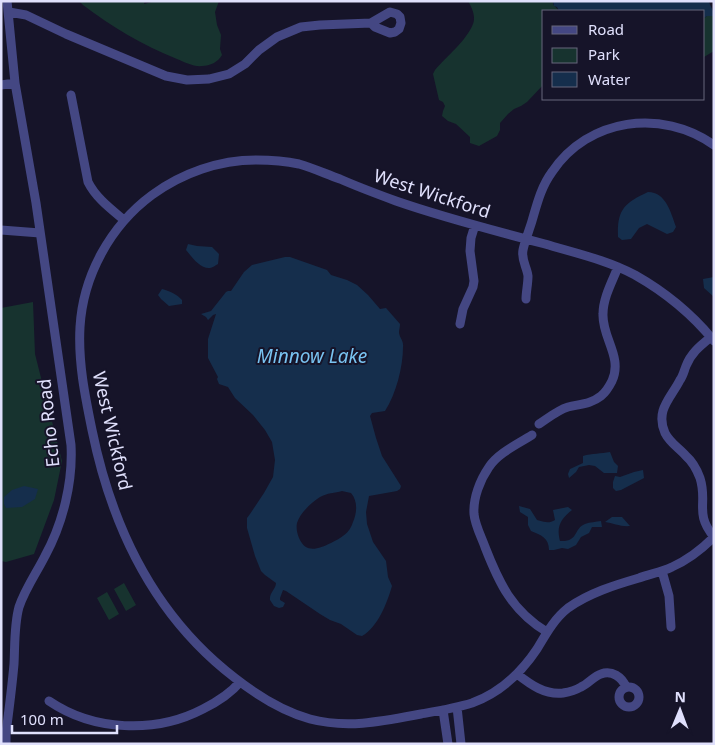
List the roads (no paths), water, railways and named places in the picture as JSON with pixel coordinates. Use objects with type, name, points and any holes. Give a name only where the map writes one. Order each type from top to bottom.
[{"type":"street","name":"Echo Road","points":[[7,1],[15,84],[36,203],[71,445],[72,465],[68,491],[55,534],[18,612],[7,744]]},
{"type":"street","points":[[9,12],[26,15],[166,76],[187,80],[209,79],[229,74],[245,64],[276,37],[294,30],[307,26],[371,23]]},
{"type":"street","points":[[1,85],[15,84]]},
{"type":"street","points":[[71,95],[88,182],[94,193],[124,220]]},
{"type":"street","points":[[526,299],[528,275],[522,256],[526,239],[540,195],[550,173],[573,148],[609,128],[638,122],[662,123],[680,128],[714,145]]},
{"type":"street","name":"West Wickford","points":[[712,339],[694,318],[671,299],[648,283],[618,267],[580,254],[406,204],[307,166],[288,162],[256,160],[222,164],[202,169],[181,178],[146,200],[124,220],[96,263],[88,286],[81,318],[80,336],[81,367],[86,403],[96,449],[110,498],[134,557],[154,591],[188,635],[240,682],[280,708],[310,719],[336,724],[374,723],[456,707],[489,695],[517,674],[562,614],[580,600],[604,589],[675,566],[694,554],[714,537]]},
{"type":"street","points":[[460,324],[463,309],[474,281],[470,251],[475,225]]},
{"type":"street","points":[[1,230],[40,233]]},
{"type":"street","points":[[539,424],[564,409],[596,399],[602,395],[610,384],[615,372],[614,358],[604,330],[602,315],[605,299],[618,267]]},
{"type":"street","points":[[712,339],[699,347],[689,359],[680,382],[666,402],[662,417],[668,438],[691,461],[699,475],[702,490],[702,516],[714,537]]},
{"type":"street","points":[[532,435],[497,457],[490,466],[480,483],[474,514],[503,588],[521,612],[536,626],[547,632]]},
{"type":"street","points":[[662,571],[669,596],[671,627]]},
{"type":"street","points":[[517,674],[536,687],[558,693],[572,691],[597,676],[607,673],[618,676],[626,687]]},
{"type":"street","points":[[49,701],[58,707],[94,721],[121,726],[144,726],[170,722],[198,712],[222,698],[240,682]]},
{"type":"street","points":[[456,707],[462,744]]},
{"type":"street","points":[[443,710],[448,744]]},
{"type":"street","points":[[445,723],[459,721]]},
{"type":"street","points":[[1,743],[7,744]]},
{"type":"water","points":[[553,1],[709,1],[714,16],[705,17],[705,10],[558,10],[554,6]]},
{"type":"water","points":[[648,192],[659,196],[667,204],[676,227],[673,232],[667,234],[647,224],[639,228],[631,239],[622,240],[618,237],[618,228],[624,208],[633,200]]},
{"type":"water","points":[[188,244],[212,247],[219,254],[218,264],[206,268],[199,264],[186,250]]},
{"type":"water","name":"Minnow Lake","points":[[290,257],[327,270],[331,275],[357,285],[380,309],[386,308],[400,324],[399,332],[403,343],[403,355],[396,389],[385,411],[372,413],[370,416],[382,456],[401,486],[397,491],[369,496],[366,512],[367,524],[373,542],[386,561],[388,577],[392,586],[385,607],[377,621],[362,636],[330,620],[286,591],[283,590],[280,598],[285,603],[283,607],[274,606],[270,598],[276,583],[261,571],[255,556],[247,528],[247,518],[273,477],[275,460],[272,442],[253,415],[235,398],[228,387],[219,384],[218,377],[208,358],[208,339],[216,314],[208,320],[201,314],[211,311],[226,292],[231,291],[244,272],[252,265]],"holes":[[[342,491],[351,493],[356,503],[356,511],[352,526],[345,535],[322,547],[313,549],[305,546],[299,538],[297,529],[297,523],[303,512],[313,502],[328,494]]]},
{"type":"water","points":[[714,277],[714,297],[704,288],[703,279]]},
{"type":"water","points":[[162,289],[178,296],[182,300],[182,304],[169,306],[158,295]]},
{"type":"water","points":[[610,452],[618,466],[617,473],[604,473],[595,466],[589,465],[579,467],[569,478],[570,469],[583,463],[583,456]]},
{"type":"water","points":[[643,470],[644,478],[621,490],[616,491],[613,488],[615,476],[620,477]]},
{"type":"water","points":[[24,486],[38,489],[35,499],[22,507],[6,508],[4,497],[12,490]]},
{"type":"water","points":[[519,506],[530,509],[537,520],[546,522],[555,520],[553,510],[568,507],[572,510],[560,523],[560,541],[566,541],[573,537],[581,526],[587,523],[601,521],[602,527],[592,527],[589,533],[581,537],[576,545],[568,549],[549,550],[546,540],[531,531],[528,525],[528,517],[520,512]]},
{"type":"water","points":[[612,517],[622,517],[630,526],[605,522]]}]
